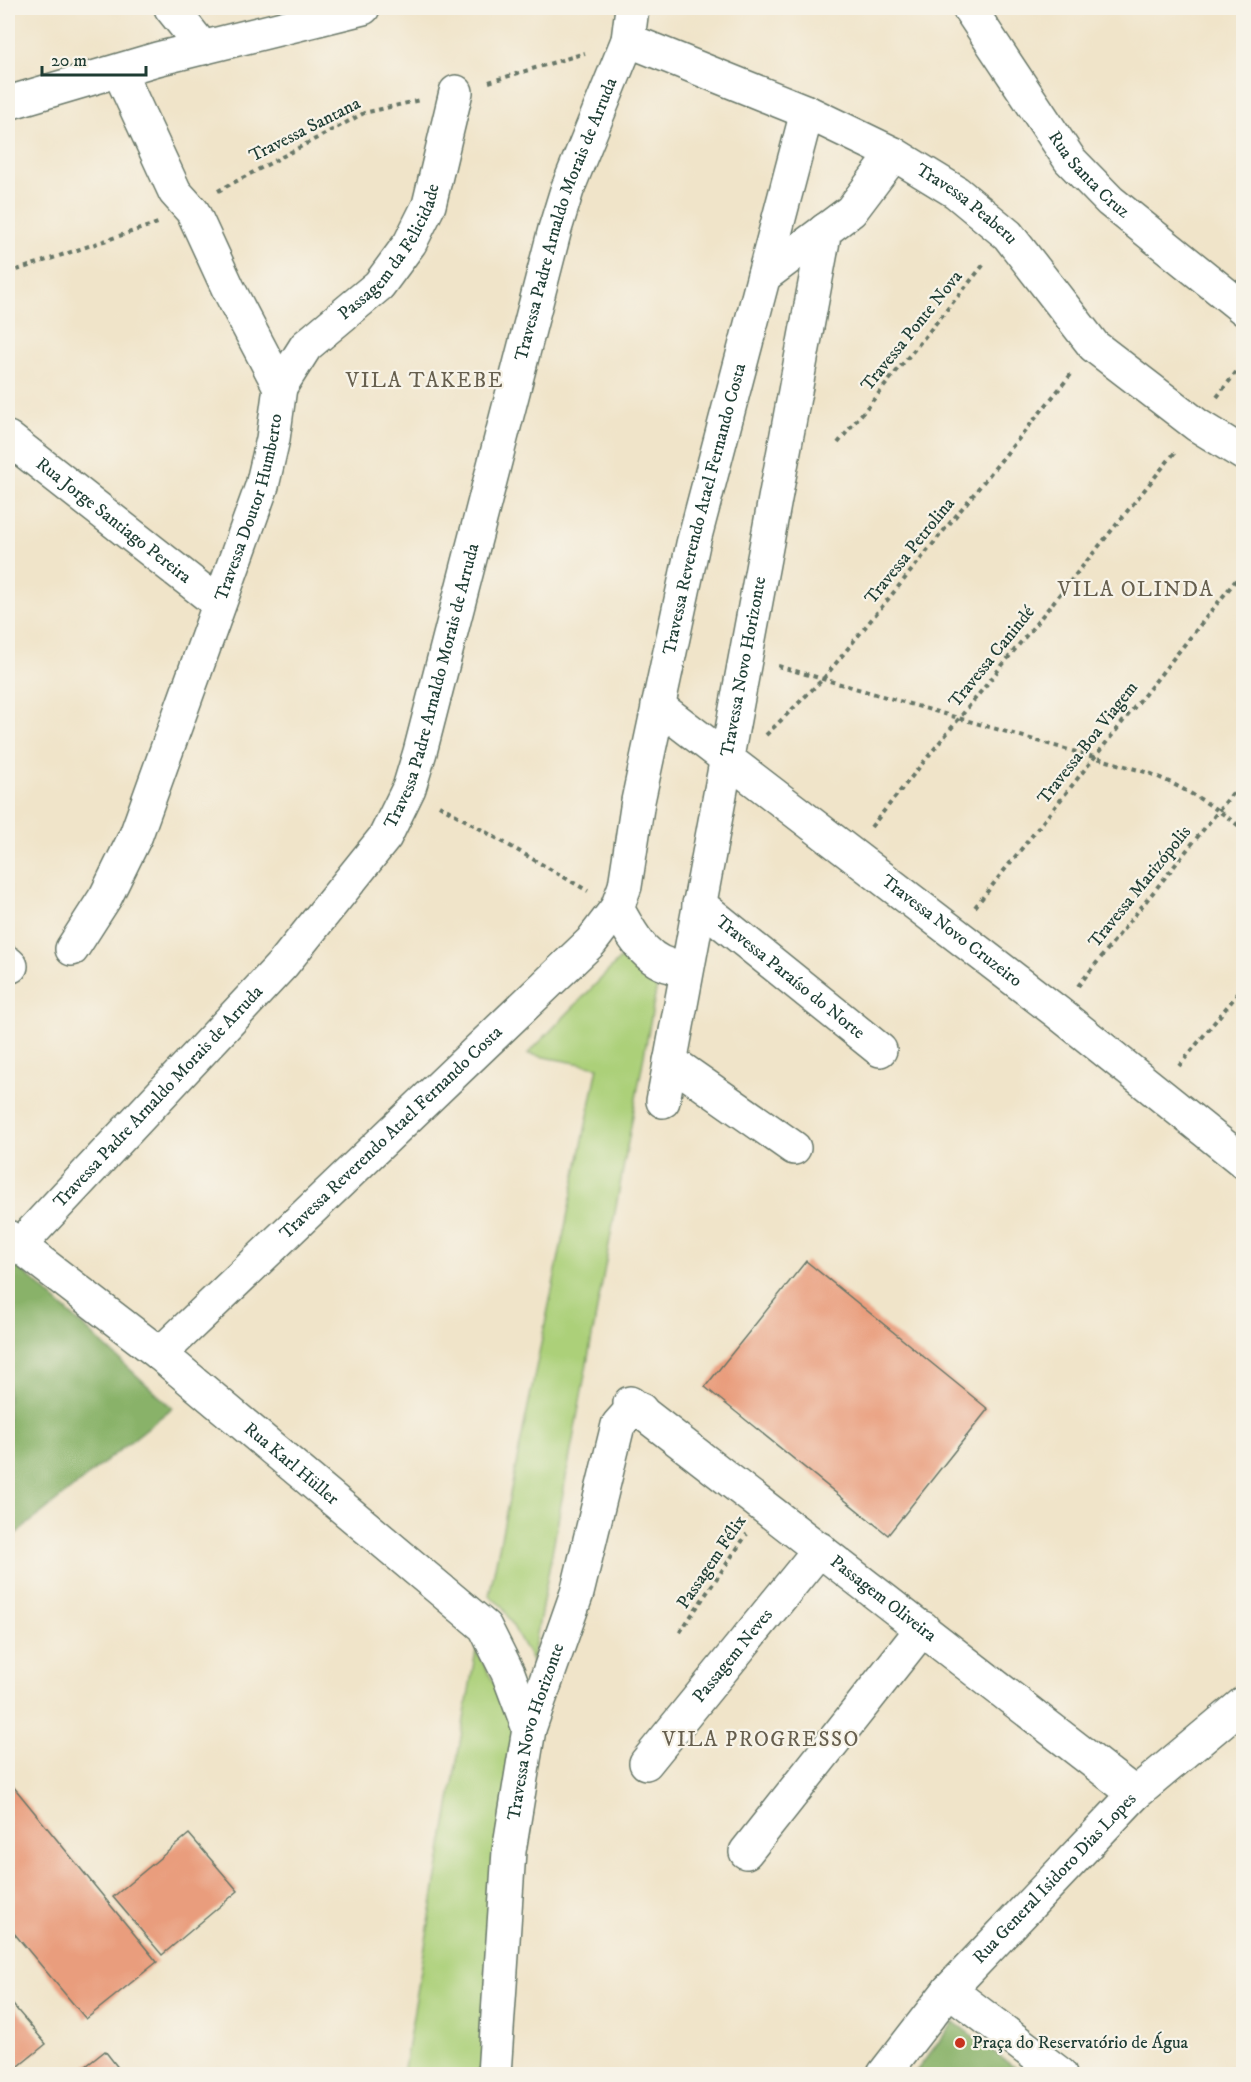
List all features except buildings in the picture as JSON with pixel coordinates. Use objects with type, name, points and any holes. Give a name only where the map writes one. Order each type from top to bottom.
[{"type":"street","points":[[171,8],[203,48]]},
{"type":"street","points":[[8,103],[203,48],[363,8]]},
{"type":"street","name":"Travessa Padre Arnaldo Morais de Arruda","points":[[13,1242],[284,964],[385,837],[410,788],[555,229],[567,190],[628,40],[632,8]]},
{"type":"street","name":"Rua Santa Cruz","points":[[969,8],[1070,160],[1110,201],[1244,309]]},
{"type":"street","name":"Travessa Peaberu","points":[[628,40],[807,112],[894,154],[956,192],[1008,236],[1094,346],[1197,425],[1244,454]]},
{"type":"street","name":"Travessa Doutor Humberto","points":[[72,949],[106,896],[136,835],[262,486],[273,439],[280,387],[228,288],[193,212],[175,192],[119,71]]},
{"type":"street","name":"Passagem da Felicidade","points":[[280,387],[306,346],[379,285],[410,243],[429,205],[456,92]]},
{"type":"street","name":"Travessa Reverendo Atael Fernando Costa","points":[[160,1354],[591,942],[617,908],[625,886],[638,801],[693,544],[807,112]]},
{"type":"street","points":[[764,276],[851,211],[894,154]]},
{"type":"street","name":"Travessa Novo Horizonte","points":[[663,1101],[686,967],[731,761],[745,657],[825,230]]},
{"type":"street","name":"Rua Jorge Santiago Pereira","points":[[8,438],[218,603]]},
{"type":"street","name":"Travessa Novo Cruzeiro","points":[[658,706],[849,855],[1057,1012],[1244,1162]]},
{"type":"street","name":"Travessa Paraíso do Norte","points":[[699,904],[880,1050]]},
{"type":"street","points":[[617,908],[637,941],[652,958],[675,968],[686,967]]},
{"type":"street","points":[[670,1061],[794,1148]]},
{"type":"street","name":"Rua Karl Hüller","points":[[13,1242],[160,1354],[485,1627],[508,1673],[529,1729]]},
{"type":"street","name":"Travessa Novo Horizonte","points":[[494,2074],[509,1851],[529,1729],[577,1593],[618,1425],[636,1406]]},
{"type":"street","name":"Passagem Oliveira","points":[[636,1406],[1135,1794]]},
{"type":"street","name":"Passagem Neves","points":[[646,1763],[820,1549]]},
{"type":"street","points":[[746,1852],[923,1628]]},
{"type":"street","name":"Rua General Isidoro Dias Lopes","points":[[884,2074],[949,1990],[1135,1794],[1244,1703]]},
{"type":"street","points":[[949,1990],[1060,2074]]},
{"type":"path","name":"Travessa Santana","points":[[8,273],[193,212],[201,200],[364,113],[456,92],[628,40]]},
{"type":"path","name":"Travessa Ponte Nova","points":[[838,443],[1008,236]]},
{"type":"path","name":"Travessa Petrolina","points":[[731,761],[823,679],[1094,346]]},
{"type":"path","name":"Travessa Canindé","points":[[849,855],[1197,425],[1244,362]]},
{"type":"path","name":"Travessa Boa Viagem","points":[[954,934],[1244,570]]},
{"type":"path","points":[[745,657],[1149,773],[1181,786],[1244,830]]},
{"type":"path","name":"Travessa Marizópolis","points":[[1057,1012],[1244,779]]},
{"type":"path","points":[[410,788],[617,908]]},
{"type":"path","points":[[1158,1092],[1244,986]]},
{"type":"path","name":"Passagem Félix","points":[[681,1632],[766,1506]]},
{"type":"green space","points":[[620,959],[660,969],[532,1661],[502,1606],[489,1596],[598,1067],[528,1054]]},
{"type":"green space","points":[[8,1257],[172,1408],[8,1540]]},
{"type":"green space","points":[[476,1650],[519,1729],[484,2074],[403,2074]]},
{"type":"green space","name":"Praça do Reservatório de Água","points":[[954,2022],[1023,2074],[914,2074]]},
{"type":"place","name":"Praça do Reservatório de Água","points":[[960,2043]]},
{"type":"district","name":"VILA TAKEBE","points":[[425,381]]},
{"type":"district","name":"VILA OLINDA","points":[[1136,590]]},
{"type":"district","name":"VILA PROGRESSO","points":[[761,1740]]}]
